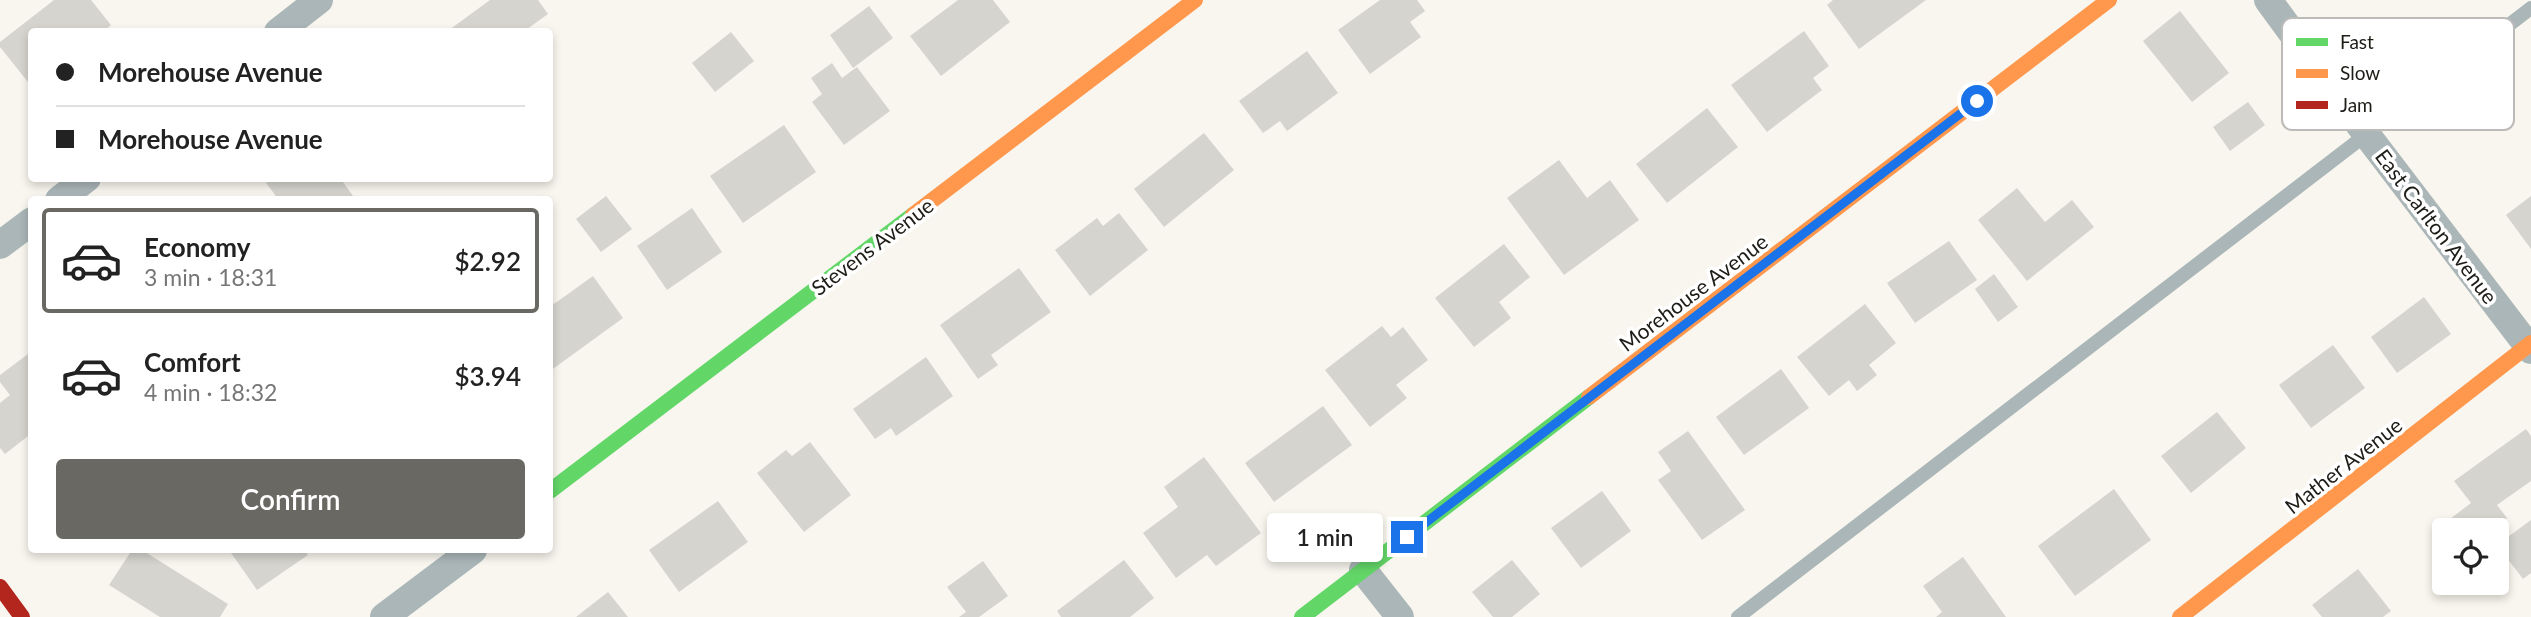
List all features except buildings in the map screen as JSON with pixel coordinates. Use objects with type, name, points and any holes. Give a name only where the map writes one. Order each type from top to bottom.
[{"type":"street","points":[[283,28],[319,0]]},
{"type":"street","name":"Stevens Avenue","points":[[553,489],[1195,0]]},
{"type":"street","name":"Morehouse Avenue","points":[[1302,617],[2109,0]]},
{"type":"street","name":"East Carlton Avenue","points":[[2268,0],[2282,19]]},
{"type":"street","name":"East Carlton Avenue","points":[[2363,130],[2530,347]]},
{"type":"street","points":[[64,196],[82,182]]},
{"type":"street","points":[[0,245],[28,224]]},
{"type":"street","name":"Mather Avenue","points":[[2180,617],[2530,347]]},
{"type":"street","points":[[384,617],[469,553]]},
{"type":"street","points":[[1363,570],[1400,617]]},
{"type":"street","points":[[0,587],[22,617]]},
{"type":"lane","points":[[2514,22],[2531,9]]},
{"type":"lane","points":[[1738,617],[2374,130]]},
{"type":"traffic: fast","points":[[553,489],[913,215]]},
{"type":"traffic: fast","points":[[1302,617],[1589,397]]},
{"type":"traffic: slow","points":[[913,215],[1195,0]]},
{"type":"traffic: slow","points":[[1589,397],[2109,0]]},
{"type":"traffic: slow","points":[[2180,617],[2531,343]]},
{"type":"traffic: jam","points":[[0,587],[22,617]]},
{"type":"route","points":[[1407,537],[1977,101]]}]
